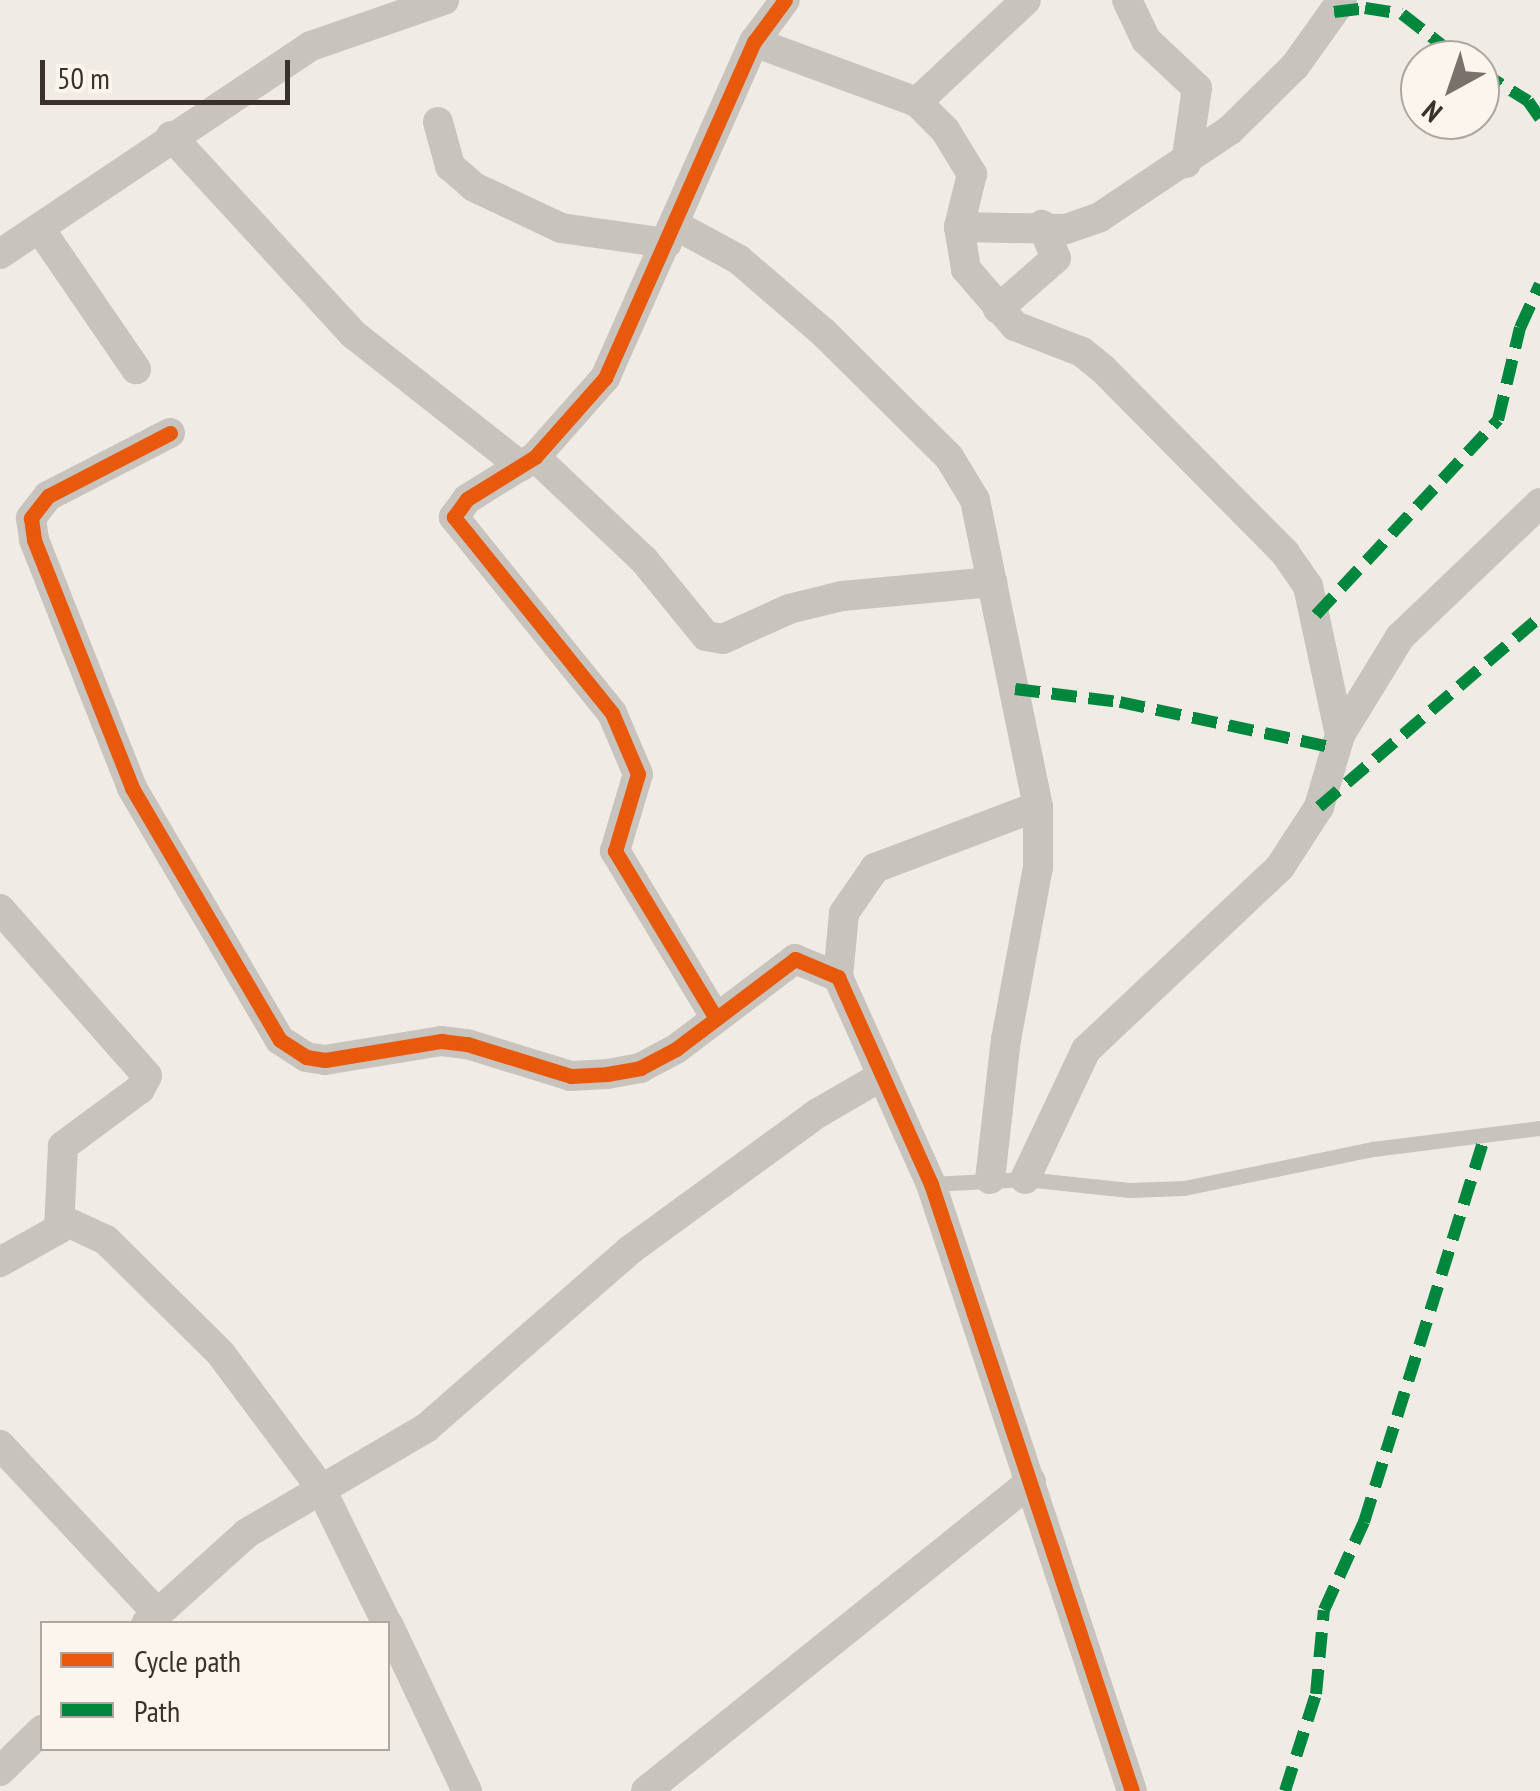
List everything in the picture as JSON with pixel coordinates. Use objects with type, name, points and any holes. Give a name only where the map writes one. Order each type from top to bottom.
[{"type":"street","points":[[2,245],[40,228],[171,136],[311,46],[444,0]]},
{"type":"street","points":[[714,1015],[614,851],[638,774],[612,713],[456,528],[458,506],[528,461],[605,378],[754,42],[785,0]]},
{"type":"street","points":[[917,102],[1026,0]]},
{"type":"street","points":[[1127,0],[1146,40],[1197,88],[1186,162]]},
{"type":"street","points":[[959,227],[1084,224],[1186,162],[1262,100],[1342,0]]},
{"type":"street","points":[[754,42],[917,102],[964,152],[972,174],[959,227],[966,270],[998,308],[1032,338],[1082,352],[1104,369],[1285,553],[1308,586],[1340,735]]},
{"type":"street","points":[[438,122],[450,166],[474,187],[561,228],[671,234],[738,259],[774,288],[949,457],[975,500],[1038,806],[1038,867],[1006,1039],[990,1179]]},
{"type":"street","points":[[171,136],[340,322],[595,509],[715,639],[789,608],[842,596],[992,582]]},
{"type":"street","points":[[998,308],[1056,258],[1042,226]]},
{"type":"street","points":[[40,228],[136,369]]},
{"type":"street","points":[[170,433],[48,496],[31,518],[34,540],[132,788],[280,1040],[306,1058],[325,1060],[441,1041],[468,1044],[571,1076],[640,1068],[795,960],[838,977]]},
{"type":"street","points":[[1025,1179],[1086,1050],[1280,867],[1318,807],[1340,735],[1422,610],[1540,503]]},
{"type":"street","points":[[1038,806],[875,868],[844,914],[838,977],[930,1184],[1132,1791]]},
{"type":"street","points":[[0,909],[145,1067],[140,1089],[64,1146],[63,1220],[52,1237],[0,1262]]},
{"type":"street","points":[[0,1445],[152,1618],[248,1533],[320,1487],[426,1428],[630,1250],[818,1113],[880,1077]]},
{"type":"street","points":[[63,1220],[106,1240],[184,1314],[320,1487],[387,1621]]},
{"type":"street","points":[[646,1791],[1031,1480]]},
{"type":"street","points":[[390,1628],[467,1791]]},
{"type":"street","points":[[0,1771],[40,1732]]},
{"type":"lane","points":[[930,1184],[1025,1179],[1129,1190],[1184,1188],[1373,1149],[1540,1128]]},
{"type":"marked path","points":[[1334,12],[1365,8],[1402,14],[1435,40]]},
{"type":"marked path","points":[[1500,84],[1528,101],[1540,118]]},
{"type":"marked path","points":[[1316,615],[1498,420],[1520,328],[1540,284]]},
{"type":"marked path","points":[[1319,807],[1540,617]]},
{"type":"marked path","points":[[1015,689],[1120,702],[1335,748]]},
{"type":"marked path","points":[[1285,1791],[1316,1694],[1324,1610],[1364,1522],[1484,1138]]},
{"type":"cycle path","points":[[714,1015],[615,851],[638,774],[612,713],[454,517],[467,499],[535,457],[605,378],[754,42],[785,0]]},
{"type":"cycle path","points":[[170,433],[48,496],[31,518],[34,540],[132,788],[280,1040],[306,1057],[325,1060],[441,1041],[467,1044],[571,1076],[607,1074],[640,1068],[676,1049],[795,959],[838,977],[931,1184],[1132,1791]]}]
